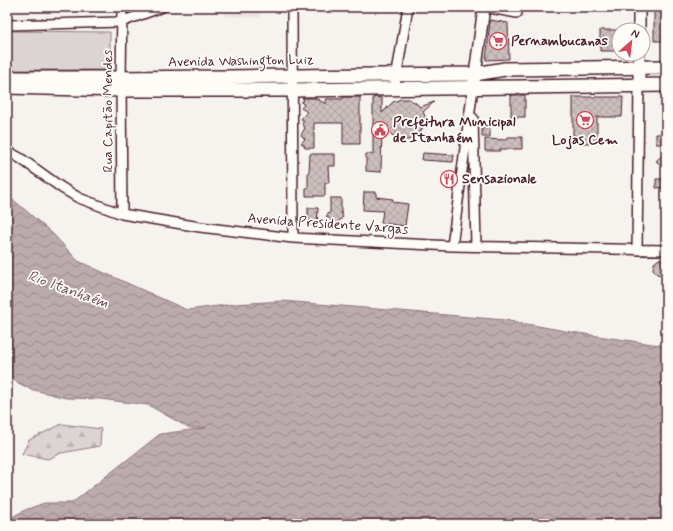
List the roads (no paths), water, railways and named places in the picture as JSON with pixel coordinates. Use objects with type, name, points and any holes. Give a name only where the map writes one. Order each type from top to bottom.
[{"type":"main road","name":"Avenida Washington Luiz","points":[[7,87],[121,84],[293,75],[475,74],[505,69],[666,67]]},
{"type":"main road","name":"Avenida Washington Luiz","points":[[7,78],[121,84],[293,90],[394,90],[666,85]]},
{"type":"street","name":"Rua Capitão Mendes","points":[[122,7],[122,214]]},
{"type":"street","points":[[7,25],[121,22],[162,7]]},
{"type":"street","points":[[292,7],[293,238]]},
{"type":"street","points":[[394,90],[408,7]]},
{"type":"street","points":[[452,246],[484,7],[517,13]]},
{"type":"street","points":[[639,7],[639,22]]},
{"type":"street","points":[[637,250],[640,62]]},
{"type":"street","points":[[473,88],[476,246]]},
{"type":"street","name":"Avenida Presidente Vargas","points":[[7,151],[20,158],[62,188],[79,198],[122,214],[200,226],[293,238],[452,246],[666,250]]},
{"type":"water","name":"Rio Itanhaém","points":[[7,196],[53,234],[78,261],[187,310],[234,304],[283,301],[505,320],[571,332],[666,346],[666,524],[7,524],[7,520],[25,510],[44,503],[72,503],[160,434],[206,428],[189,428],[148,405],[100,399],[66,398],[30,389],[7,377]]},
{"type":"place","name":"Pernambucanas","points":[[498,41]]},
{"type":"place","name":"Lojas Cem","points":[[585,120]]},
{"type":"place","name":"Prefeitura Municipal de Itanhaém","points":[[380,130]]},
{"type":"place","name":"Sensazionale","points":[[449,179]]}]
